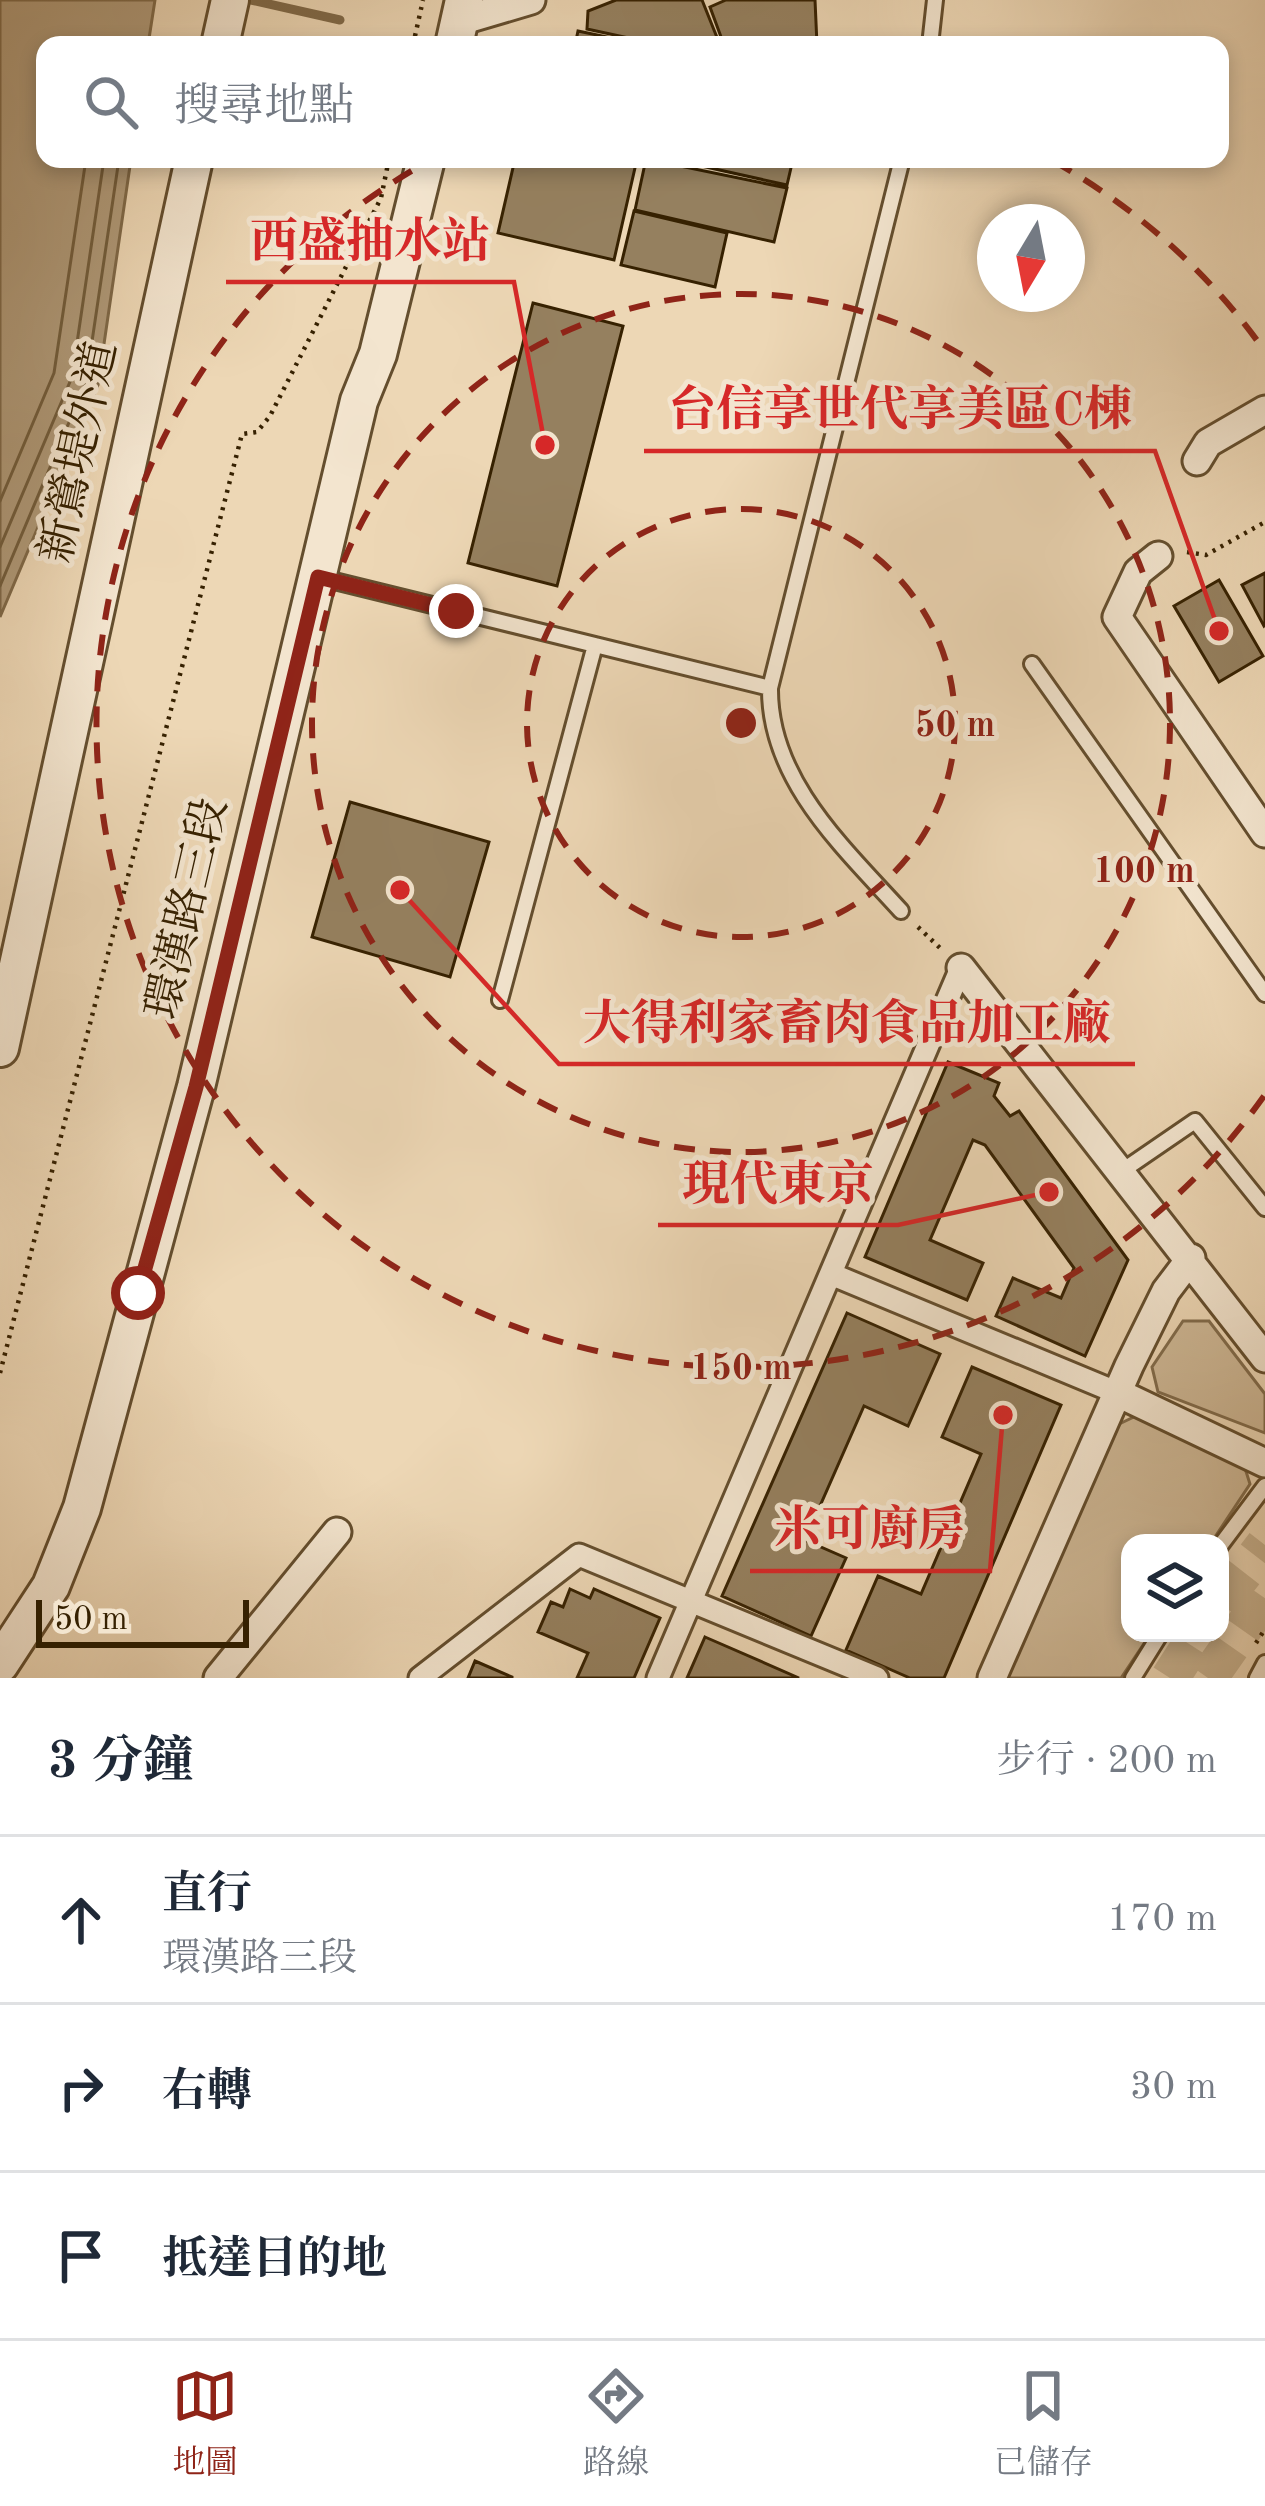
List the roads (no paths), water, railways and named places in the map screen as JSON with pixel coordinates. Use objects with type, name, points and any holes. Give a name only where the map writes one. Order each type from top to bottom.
[{"type":"street","points":[[222,36],[230,0]]},
{"type":"street","points":[[459,22],[531,0]]},
{"type":"street","name":"新鶯堤外道","points":[[0,1048],[192,168]]},
{"type":"street","name":"環漢路三段","points":[[0,1664],[51,1586],[82,1508],[196,1087],[318,577],[424,168]]},
{"type":"street","points":[[1197,461],[1208,443],[1265,410]]},
{"type":"street","points":[[1157,556],[1138,572],[1117,617],[1265,833]]},
{"type":"street","points":[[658,1678],[961,968],[1265,1358]]},
{"type":"street","points":[[992,1678],[1166,1291],[1191,1258]]},
{"type":"street","points":[[831,1274],[1118,1393],[1265,1463]]},
{"type":"street","points":[[218,1678],[338,1532]]},
{"type":"street","points":[[420,1678],[579,1555],[877,1678]]},
{"type":"lane","points":[[931,36],[935,0]]},
{"type":"lane","points":[[900,168],[770,688],[770,715],[782,757],[819,820],[901,911]]},
{"type":"lane","points":[[318,577],[770,688]]},
{"type":"lane","points":[[500,1000],[595,645]]},
{"type":"lane","points":[[1032,664],[1265,994]]},
{"type":"lane","points":[[1122,1171],[1195,1121],[1265,1208]]},
{"type":"lane","points":[[1229,1534],[1265,1486]]},
{"type":"lane","points":[[1132,1678],[1155,1642]]},
{"type":"lane","points":[[1257,1678],[1265,1663]]},
{"type":"water","points":[[0,0],[155,0],[149,36],[36,36],[36,168],[130,168],[98,385],[0,617]]},
{"type":"waterway","points":[[251,0],[340,20]]},
{"type":"tunnel","points":[[1229,1591],[1265,1545]]},
{"type":"tunnel","points":[[1208,1678],[1265,1597]]},
{"type":"tunnel","points":[[1170,1678],[1193,1642]]},
{"type":"place","name":"西盛抽水站","points":[[545,445]]},
{"type":"place","name":"台信享世代享美區C棟","points":[[1219,631]]},
{"type":"place","name":"大得利家畜肉食品加工廠","points":[[400,890]]},
{"type":"place","name":"現代東京","points":[[1049,1192]]},
{"type":"place","name":"米可廚房","points":[[1003,1415]]}]
